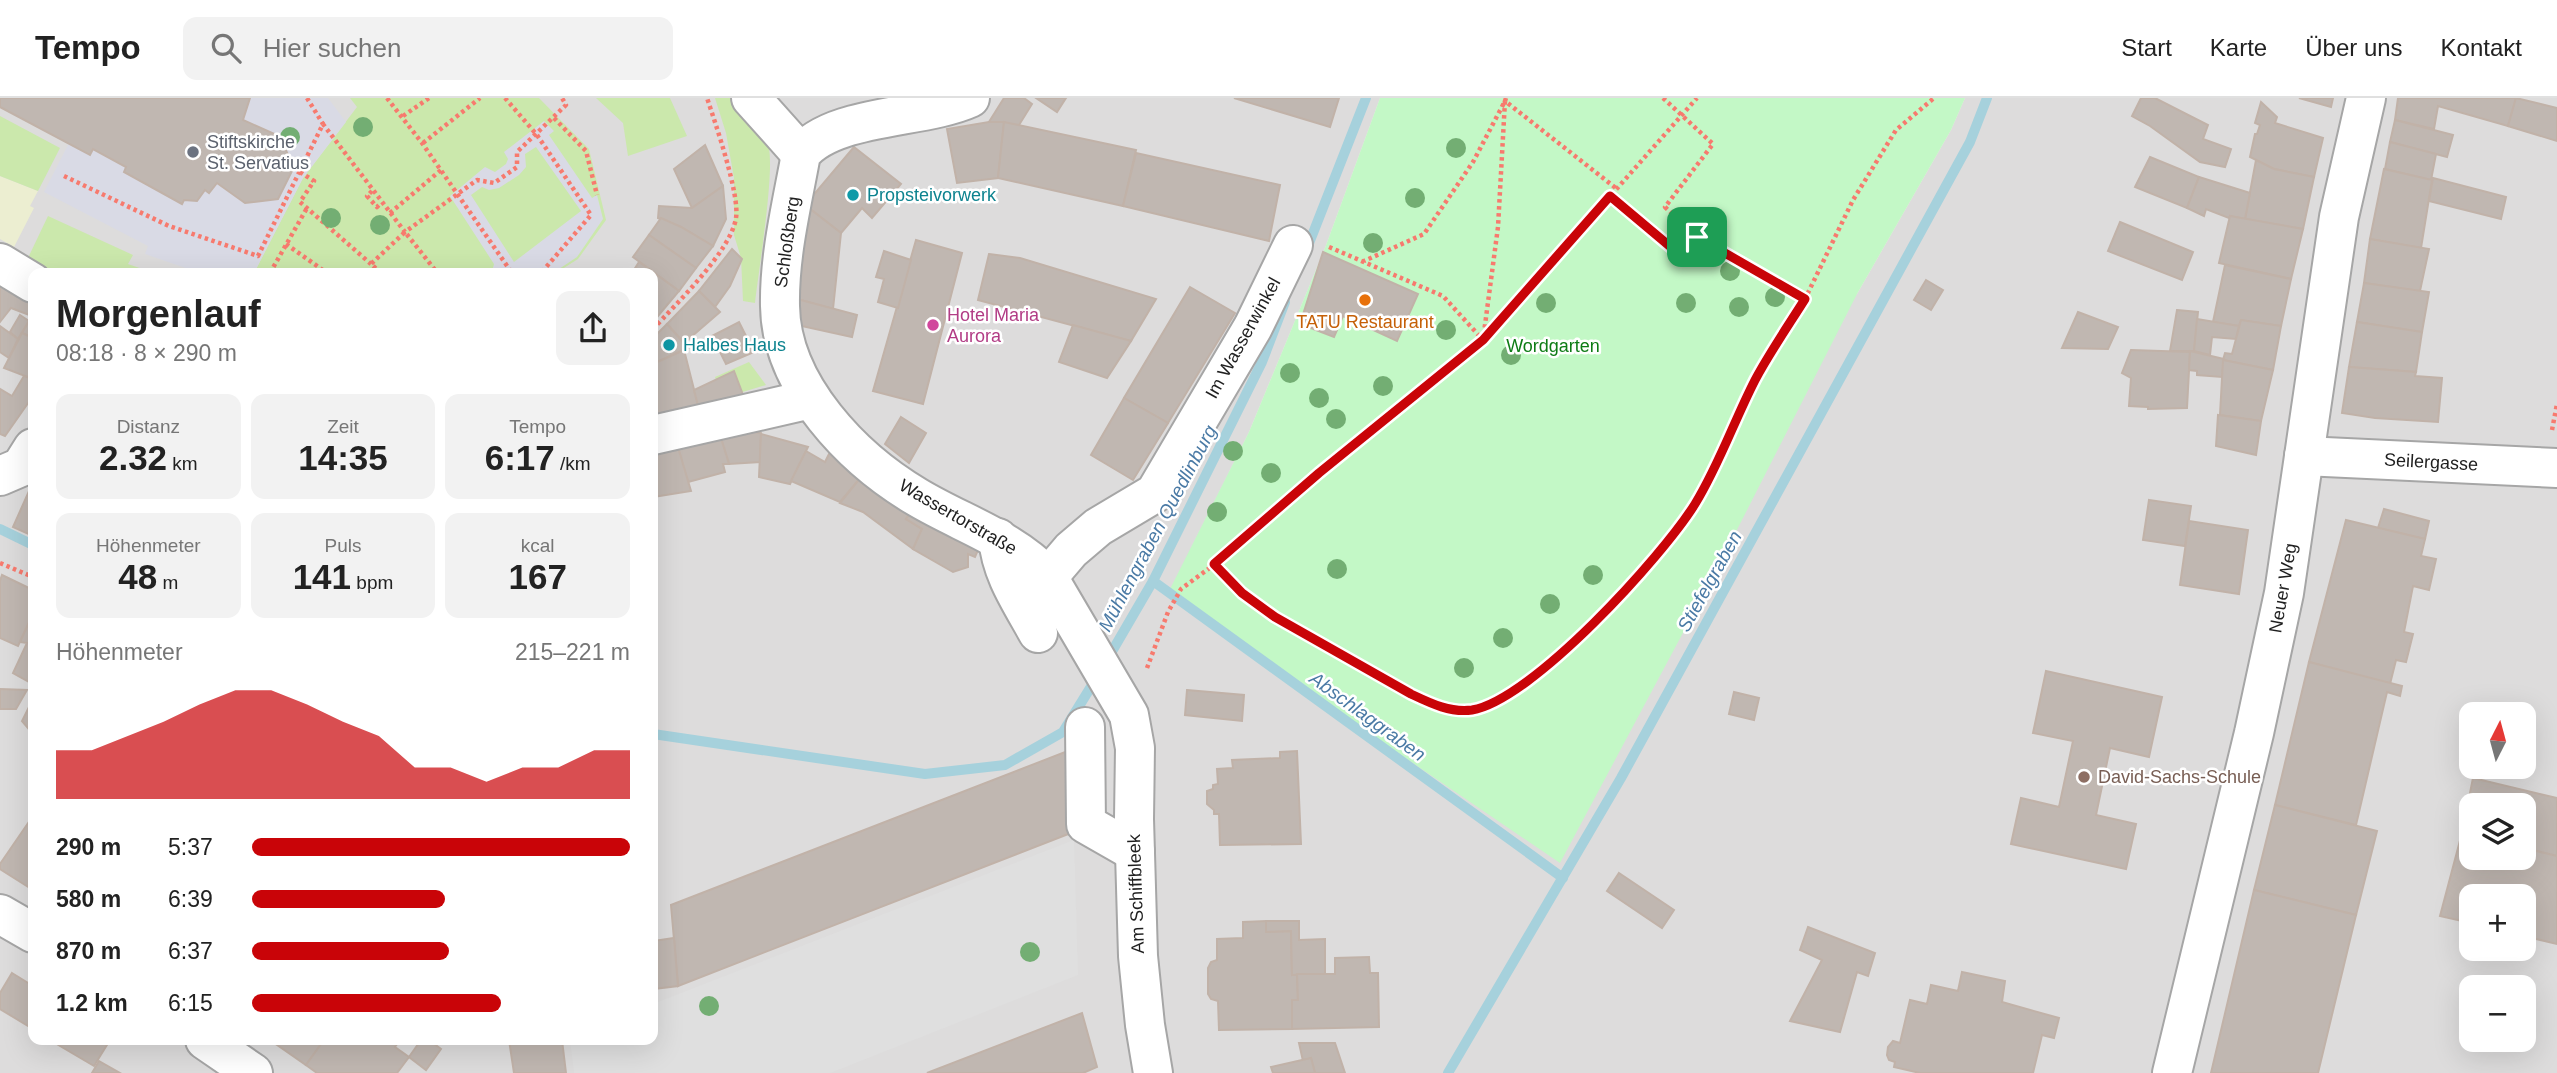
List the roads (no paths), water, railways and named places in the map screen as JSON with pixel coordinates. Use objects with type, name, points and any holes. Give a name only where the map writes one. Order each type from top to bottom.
[{"type":"street","points":[[751,98],[801,154],[813,141],[829,132],[970,98]]},
{"type":"street","name":"Neuer Weg","points":[[2172,1073],[2254,733],[2284,593],[2339,217],[2366,98]]},
{"type":"street","name":"Schloßberg","points":[[801,154],[786,233],[780,307],[787,344],[811,399]]},
{"type":"street","name":"Im Wasserwinkel","points":[[1048,577],[1071,550],[1098,527],[1155,494],[1253,327],[1309,246]]},
{"type":"street","points":[[0,263],[28,280]]},
{"type":"street","points":[[658,434],[811,399]]},
{"type":"street","name":"Wassertorstraße","points":[[811,399],[830,426],[887,475],[917,497],[998,538],[1024,555],[1048,577],[1122,701]]},
{"type":"street","points":[[0,476],[21,467],[28,456]]},
{"type":"street","name":"Seilergasse","points":[[2304,456],[2557,468]]},
{"type":"street","points":[[998,538],[1000,558],[1010,583],[1038,633]]},
{"type":"street","name":"Am Schiffbleek","points":[[1122,701],[1135,747],[1138,957],[1153,1073]]},
{"type":"street","points":[[1085,727],[1086,824],[1135,852]]},
{"type":"street","points":[[0,914],[28,930]]},
{"type":"street","points":[[212,1045],[253,1073]]},
{"type":"waterway","name":"Mühlengraben Quedlinburg","points":[[1306,251],[1366,98]]},
{"type":"waterway","name":"Stiefelgraben","points":[[1448,1073],[1621,778],[1970,142],[1987,98]]},
{"type":"waterway","name":"Mühlengraben Quedlinburg","points":[[1107,660],[1153,581],[1262,362],[1285,302]]},
{"type":"waterway","name":"Mühlengraben Quedlinburg","points":[[0,529],[28,543]]},
{"type":"waterway","name":"Abschlaggraben","points":[[1153,581],[1563,878]]},
{"type":"waterway","name":"Mühlengraben Quedlinburg","points":[[658,735],[925,774],[1005,765],[1063,732],[1097,677]]},
{"type":"place","name":"Stiftskirche St. Servatius","points":[[193,152]]},
{"type":"place","name":"Propsteivorwerk","points":[[853,195]]},
{"type":"place","name":"TATU Restaurant","points":[[1365,300]]},
{"type":"place","name":"Hotel Maria Aurora","points":[[933,325]]},
{"type":"place","name":"Halbes Haus","points":[[669,345]]},
{"type":"place","name":"David-Sachs-Schule","points":[[2084,777]]},
{"type":"park label","name":"Wordgarten","points":[[1553,346]]}]
